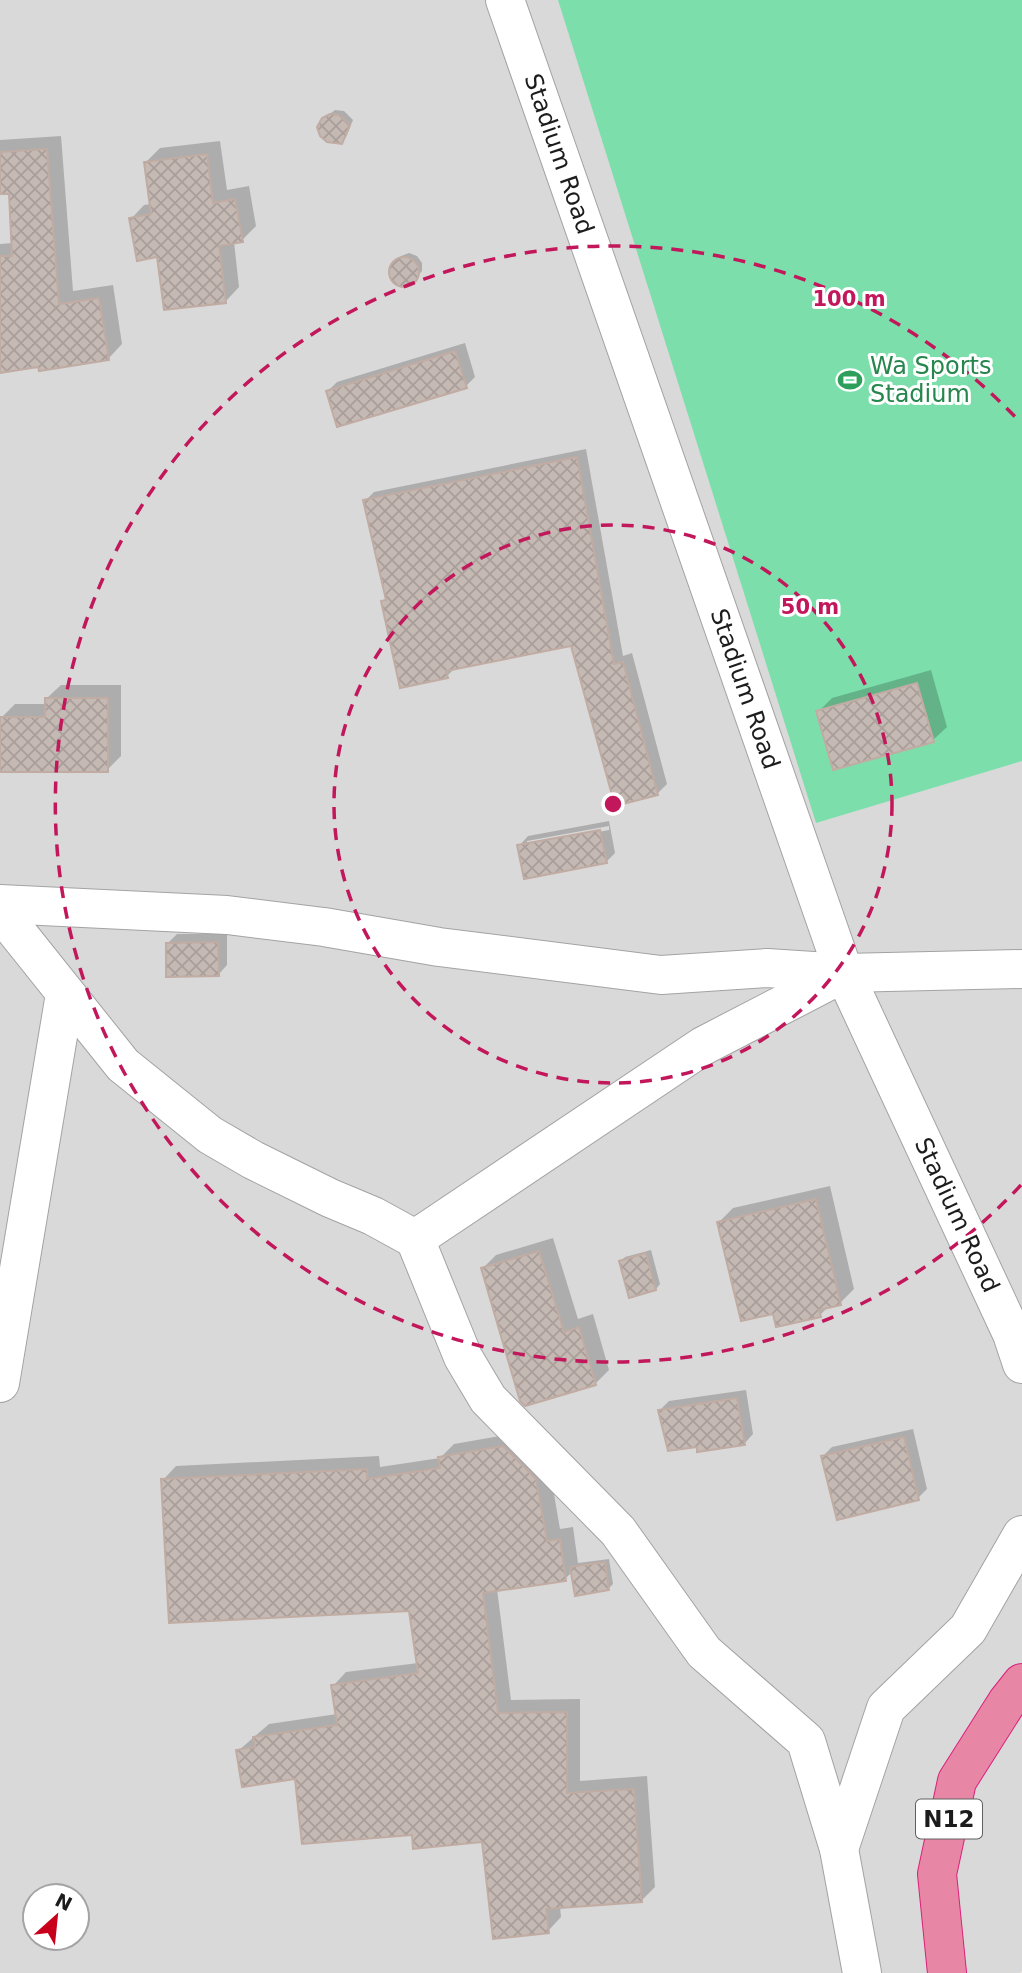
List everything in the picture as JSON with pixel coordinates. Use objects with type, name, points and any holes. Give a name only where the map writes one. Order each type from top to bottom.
[{"type":"highway","name":"N12","points":[[947,1973],[937,1874],[957,1781],[1022,1683]]},
{"type":"street","name":"Stadium Road","points":[[505,0],[844,973],[1012,1334],[1022,1364]]},
{"type":"street","points":[[0,904],[227,915],[324,927],[439,947],[661,975],[767,968],[844,973],[1022,969]]},
{"type":"street","points":[[0,911],[123,1065],[210,1135],[253,1160],[373,1216],[415,1240],[463,1357],[488,1399],[618,1531],[704,1652],[806,1741],[839,1849],[862,1973]]},
{"type":"street","points":[[415,1240],[703,1046],[844,973]]},
{"type":"street","points":[[0,1383],[65,994]]},
{"type":"street","points":[[839,1849],[886,1708],[968,1629],[1022,1535]]},
{"type":"shaded area","points":[[0,0],[1022,0],[1020,1973],[0,1973]]},
{"type":"green space","name":"Wa Sports Stadium","points":[[558,0],[1022,0],[1022,761],[816,823]]},
{"type":"building","points":[[330,114],[339,115],[350,125],[342,144],[327,142],[320,136],[317,127],[322,118]]},
{"type":"building","points":[[47,149],[59,304],[99,298],[109,360],[39,371],[38,367],[0,373],[0,256],[12,256],[9,194],[0,194],[0,152]]},
{"type":"building","points":[[207,154],[213,203],[235,199],[243,242],[219,246],[226,303],[164,310],[157,257],[137,261],[129,218],[151,214],[144,162]]},
{"type":"building","points":[[404,257],[415,261],[419,272],[415,283],[404,287],[393,283],[389,272],[393,261]]},
{"type":"building","points":[[455,351],[467,388],[337,427],[326,391]]},
{"type":"building","points":[[577,457],[614,664],[623,662],[658,795],[615,806],[571,646],[446,671],[448,678],[400,688],[381,601],[386,600],[363,500]]},
{"type":"building","points":[[917,683],[934,742],[833,770],[816,711]]},
{"type":"building","points":[[45,698],[108,698],[108,772],[0,772],[0,717],[45,717]]},
{"type":"building","points":[[600,830],[607,863],[524,879],[517,845]]},
{"type":"building","points":[[218,942],[219,976],[166,977],[166,943]]},
{"type":"building","points":[[816,1199],[841,1305],[819,1310],[821,1317],[776,1327],[773,1314],[741,1321],[717,1222]]},
{"type":"building","points":[[539,1251],[564,1332],[579,1327],[596,1385],[525,1406],[520,1401],[481,1268]]},
{"type":"building","points":[[646,1253],[656,1290],[629,1298],[619,1261]]},
{"type":"building","points":[[737,1398],[745,1445],[697,1452],[697,1447],[668,1451],[658,1410]]},
{"type":"building","points":[[904,1437],[919,1500],[837,1520],[821,1456]]},
{"type":"building","points":[[503,1446],[536,1479],[547,1541],[560,1539],[566,1581],[483,1593],[498,1713],[567,1712],[567,1793],[634,1789],[642,1902],[546,1909],[549,1933],[493,1939],[482,1842],[413,1849],[412,1835],[302,1844],[295,1779],[242,1787],[236,1750],[255,1747],[253,1737],[337,1725],[331,1685],[418,1673],[409,1611],[169,1623],[161,1479],[367,1469],[367,1479],[440,1468],[438,1457]]},
{"type":"building","points":[[605,1562],[609,1590],[575,1596],[570,1567]]},
{"type":"place","name":"Wa Sports Stadium","points":[[850,380]]}]
